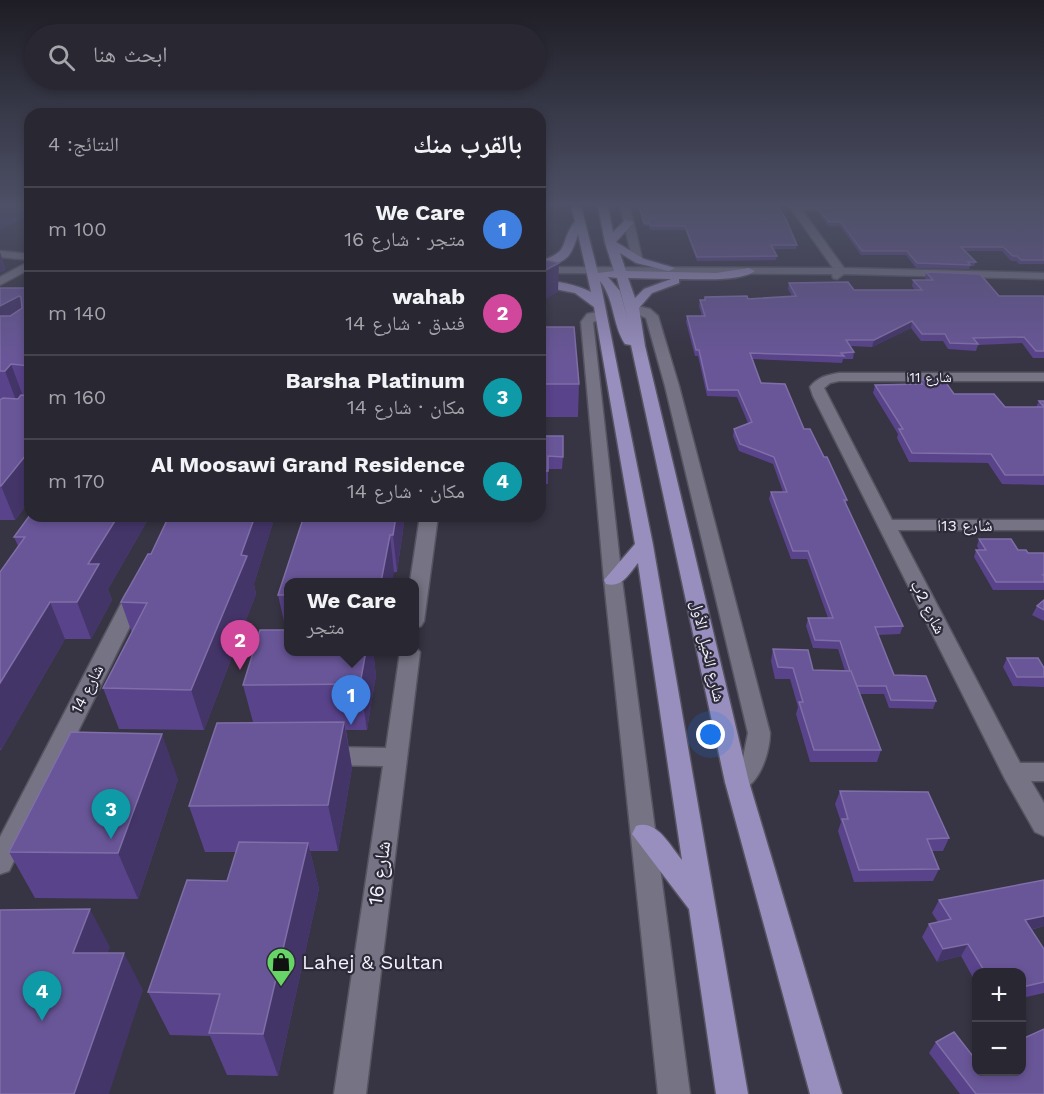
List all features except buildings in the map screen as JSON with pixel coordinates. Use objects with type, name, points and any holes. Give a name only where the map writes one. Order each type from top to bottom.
[{"type":"main road","points":[[546,263],[560,257]]},
{"type":"main road","name":"شارع الخيل الأول","points":[[598,257],[607,275],[632,308],[638,346],[737,782],[826,1094]]},
{"type":"main road","name":"شارع الخيل الأول","points":[[609,257],[600,310],[644,545],[732,1094]]},
{"type":"main road","points":[[637,258],[654,266],[697,271]]},
{"type":"main road","points":[[638,346],[626,335],[614,291],[607,275],[716,276],[749,271]]},
{"type":"main road","points":[[632,308],[648,291],[675,281]]},
{"type":"main road","points":[[546,284],[576,290],[589,296],[600,310]]},
{"type":"main road","points":[[613,580],[644,545]]},
{"type":"main road","points":[[645,834],[702,906]]},
{"type":"street","points":[[11,257],[16,262],[17,272]]},
{"type":"street","points":[[805,276],[824,264],[827,257]]},
{"type":"street","points":[[830,257],[841,271]]},
{"type":"street","points":[[0,282],[24,268]]},
{"type":"street","points":[[546,270],[675,281],[805,276],[968,278],[1005,276]]},
{"type":"street","points":[[546,277],[697,271],[749,271],[834,277],[841,271],[1044,276]]},
{"type":"street","points":[[0,292],[24,278]]},
{"type":"street","points":[[632,308],[652,316],[672,386],[759,733],[757,756],[737,782]]},
{"type":"street","points":[[600,310],[587,322],[613,580],[645,834],[674,1094]]},
{"type":"street","name":"شارع 11ا","points":[[817,387],[825,380],[839,377],[1044,377]]},
{"type":"street","name":"شارع 2ب","points":[[817,387],[1013,772],[1044,825]]},
{"type":"street","points":[[419,586],[428,522]]},
{"type":"street","name":"شارع 13ا","points":[[886,525],[1044,525]]},
{"type":"street","name":"شارع 14","points":[[0,863],[143,578]]},
{"type":"street","name":"شارع 16","points":[[350,1094],[409,656]]},
{"type":"street","points":[[301,756],[394,757]]},
{"type":"street","points":[[1013,772],[1044,772]]},
{"type":"place","name":"wahab","points":[[240,670]]},
{"type":"place","name":"We Care","points":[[351,725]]},
{"type":"place","name":"Barsha Platinum","points":[[111,839]]},
{"type":"place","name":"Lahej & Sultan","points":[[281,988]]},
{"type":"place","name":"Al Moosawi Grand Residence","points":[[42,1021]]}]
